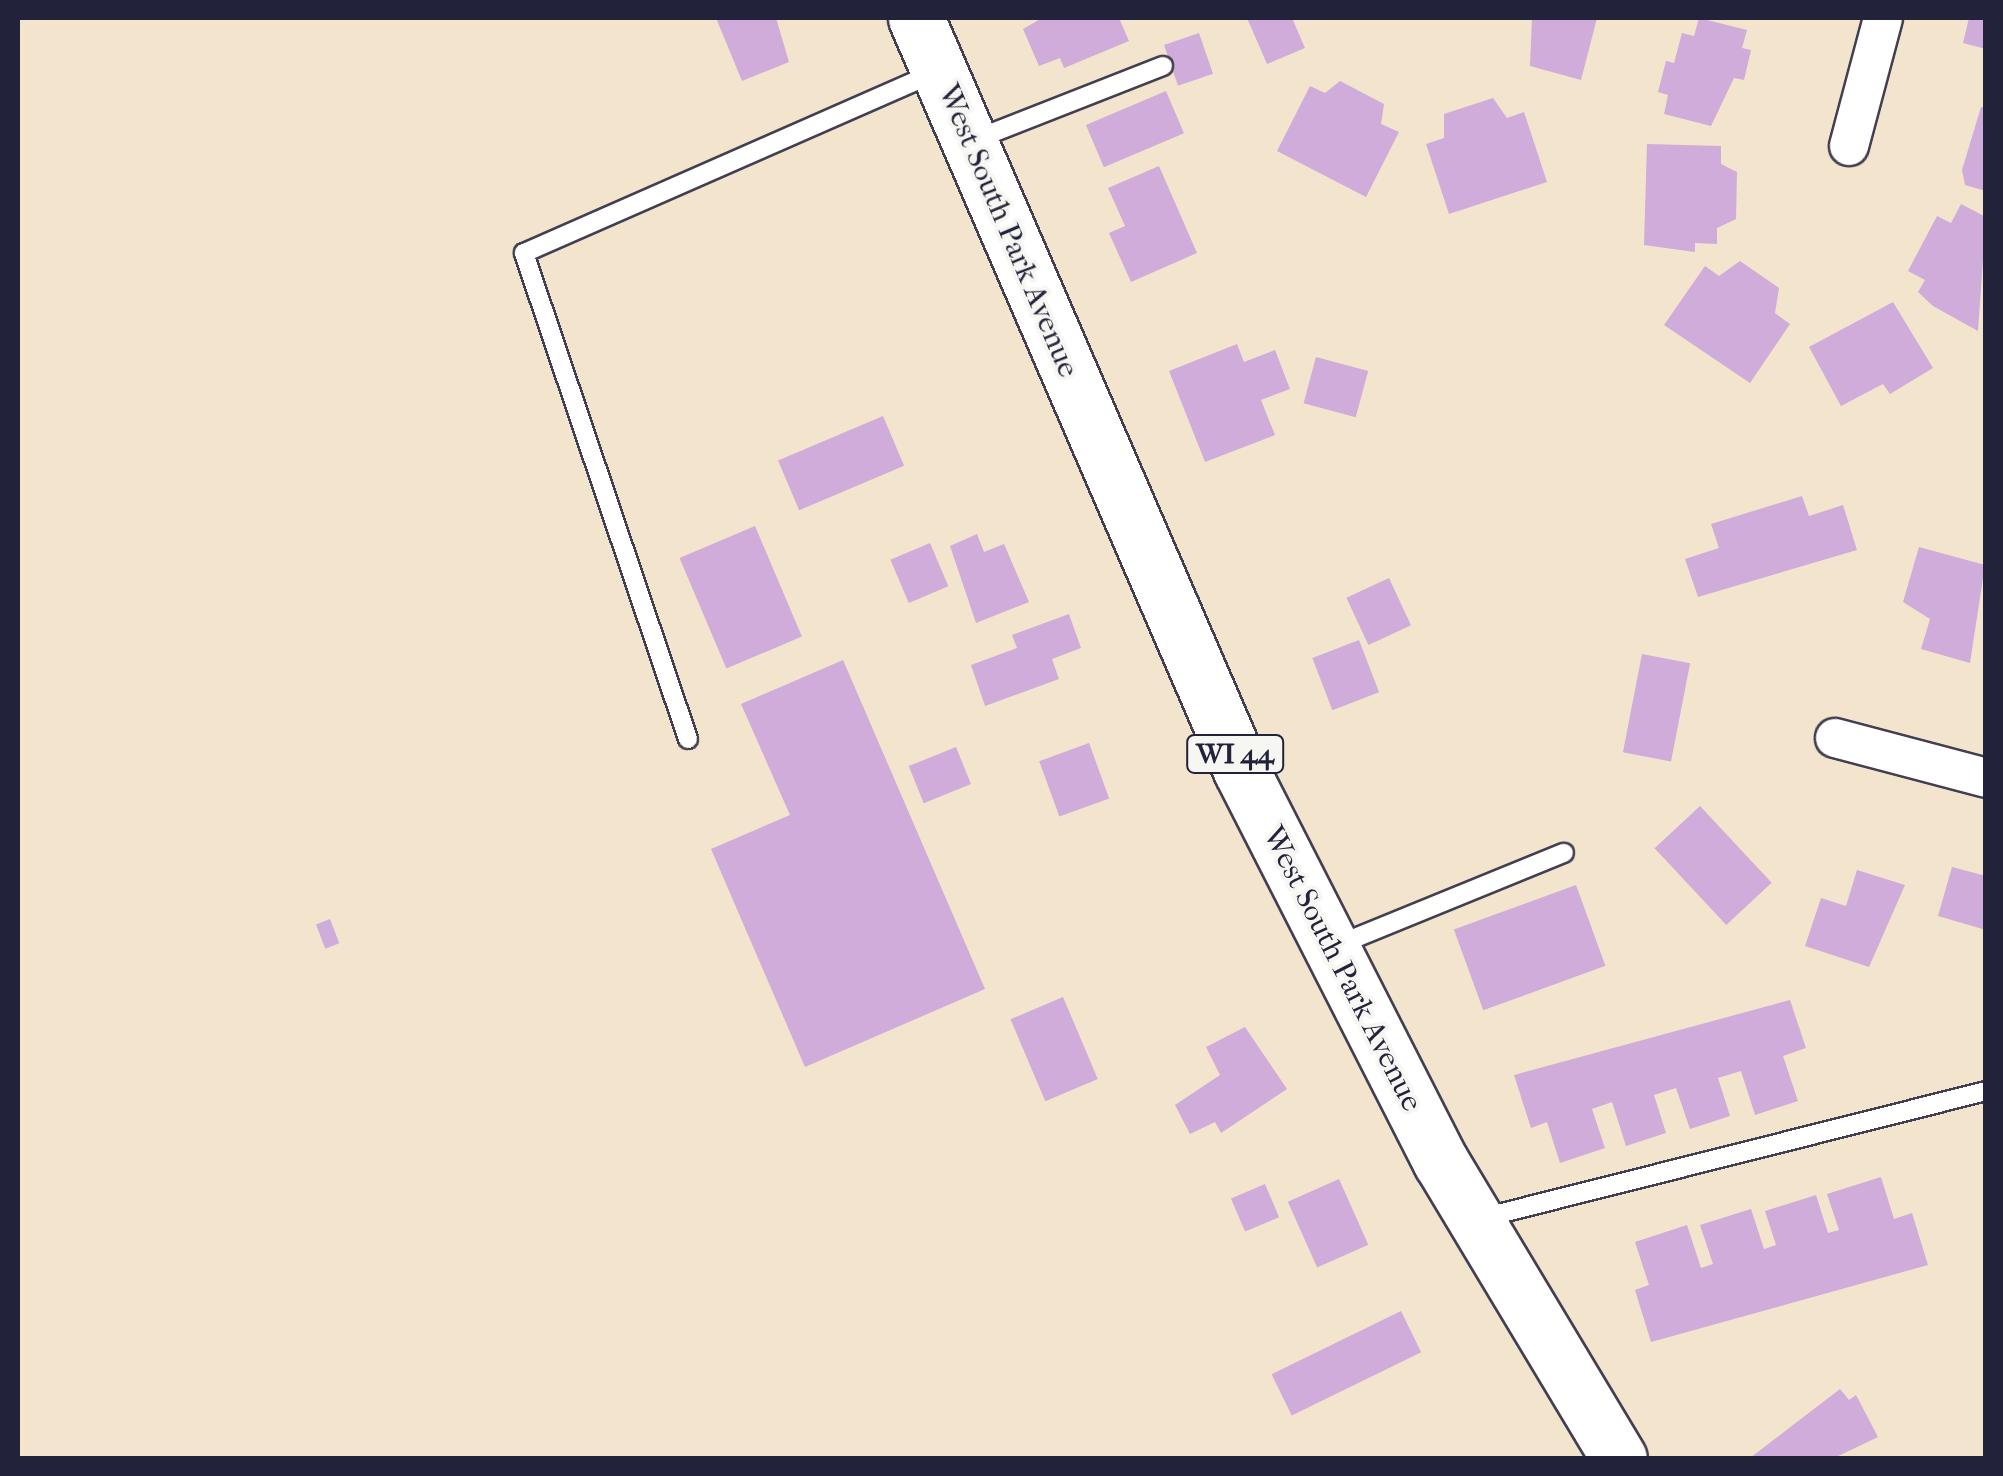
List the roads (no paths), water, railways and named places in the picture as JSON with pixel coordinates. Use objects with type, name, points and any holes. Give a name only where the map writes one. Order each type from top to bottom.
[{"type":"main road","name":"West South Park Avenue","points":[[916,18],[1328,948],[1475,1220],[1619,1458]]},
{"type":"street","points":[[1849,146],[1882,18]]},
{"type":"street","points":[[1835,738],[1986,778]]},
{"type":"lane","points":[[969,142],[1163,66]]},
{"type":"lane","points":[[688,739],[524,253],[939,71]]},
{"type":"lane","points":[[1328,948],[1564,852]]},
{"type":"lane","points":[[1475,1220],[1986,1092]]}]
